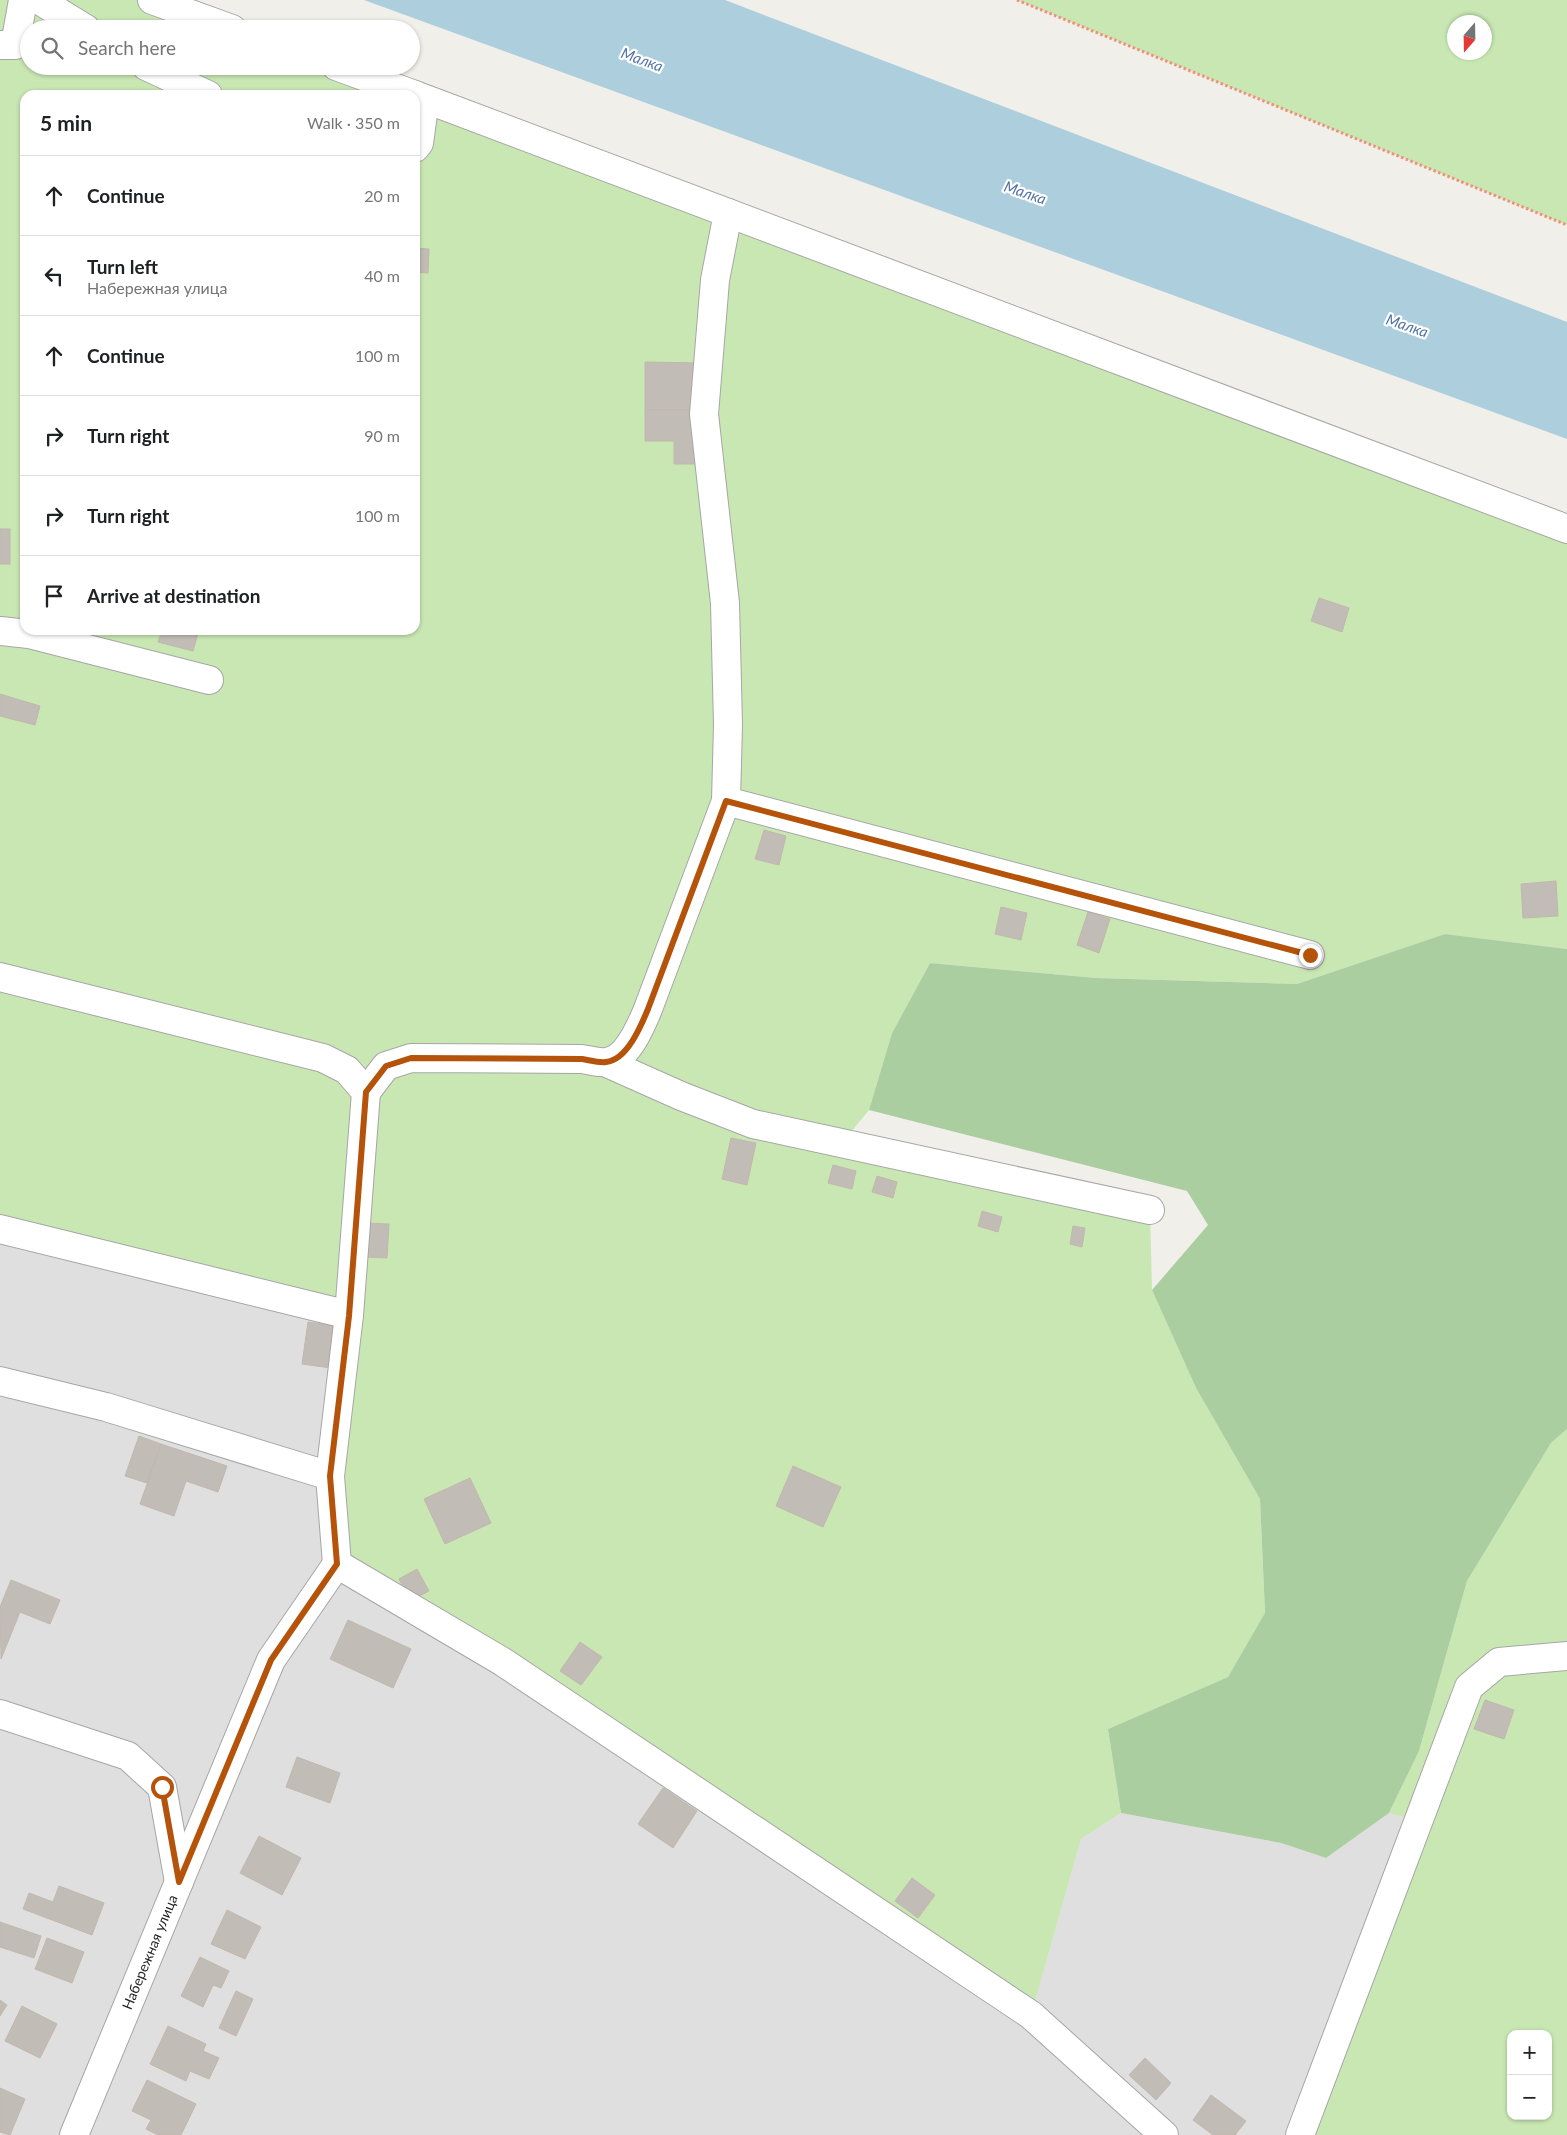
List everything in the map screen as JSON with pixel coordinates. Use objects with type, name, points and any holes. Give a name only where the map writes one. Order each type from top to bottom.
[{"type":"street","points":[[0,44],[15,45],[23,0]]},
{"type":"street","points":[[39,0],[71,20]]},
{"type":"street","points":[[152,0],[207,20]]},
{"type":"street","points":[[165,75],[197,90]]},
{"type":"street","points":[[361,75],[402,90]]},
{"type":"street","points":[[420,97],[1567,529]]},
{"type":"street","points":[[606,1063],[625,1052],[637,1035],[726,801],[728,725],[725,604],[704,414],[715,280],[728,213]]},
{"type":"street","points":[[0,631],[20,633]]},
{"type":"street","points":[[33,635],[209,680]]},
{"type":"street","points":[[726,801],[1310,955]]},
{"type":"street","points":[[0,978],[323,1058],[347,1070],[366,1092]]},
{"type":"street","points":[[1150,1210],[753,1124],[681,1096],[606,1063],[582,1059],[411,1058],[386,1066],[366,1092],[349,1316],[330,1476],[337,1564],[502,1662],[1031,2015],[1164,2135]]},
{"type":"street","points":[[0,1229],[349,1316]]},
{"type":"street","points":[[0,1381],[106,1407],[330,1476]]},
{"type":"street","name":"Набережная улица","points":[[74,2135],[271,1660],[337,1564]]},
{"type":"street","points":[[1300,2135],[1470,1687],[1499,1662],[1567,1656]]},
{"type":"street","points":[[0,1714],[128,1756],[162,1787],[179,1882]]},
{"type":"path","points":[[1017,0],[1567,225]]},
{"type":"shaded area","points":[[0,1229],[349,1315],[1031,2014],[1081,1839],[1121,1813],[1281,1843],[1326,1858],[1389,1813],[1419,1821],[1300,2135],[0,2135]]},
{"type":"green space","points":[[0,0],[152,0],[207,20],[20,20],[20,75],[361,75],[401,90],[20,90],[20,635],[420,635],[420,97],[1567,529],[1567,949],[1445,934],[1297,984],[1096,978],[930,963],[892,1033],[869,1110],[842,1143],[1150,1210],[1152,1290],[1196,1388],[1260,1499],[1265,1614],[1228,1677],[1108,1729],[1121,1813],[1081,1839],[1031,2015],[337,1564],[349,1315],[0,1229]]},
{"type":"green space","points":[[1017,0],[1567,0],[1567,225]]},
{"type":"green space","points":[[1445,934],[1567,949],[1567,1429],[1551,1443],[1467,1581],[1419,1751],[1389,1813],[1326,1858],[1281,1843],[1121,1813],[1108,1729],[1228,1677],[1265,1613],[1260,1499],[1196,1388],[1152,1290],[1208,1225],[1187,1191],[869,1110],[892,1033],[930,963],[1096,978],[1297,984]]},
{"type":"green space","points":[[1567,1429],[1567,2135],[1300,2135],[1419,1821],[1389,1813],[1419,1751],[1467,1581],[1551,1443]]},
{"type":"water","name":"Малка","points":[[364,0],[725,0],[1567,322],[1567,439],[420,20]]},
{"type":"building","points":[[420,248],[429,249],[428,273],[420,272]]},
{"type":"building","points":[[645,362],[698,363],[697,410],[645,410]]},
{"type":"building","points":[[645,410],[697,410],[697,464],[674,464],[674,441],[645,441]]},
{"type":"building","points":[[0,529],[10,529],[10,564],[0,564]]},
{"type":"building","points":[[1319,598],[1349,608],[1342,632],[1311,621]]},
{"type":"building","points":[[160,635],[198,635],[193,651],[158,642]]},
{"type":"building","points":[[0,694],[40,706],[35,725],[0,716]]},
{"type":"building","points":[[764,830],[786,836],[779,865],[755,859]]},
{"type":"building","points":[[1556,881],[1558,916],[1523,918],[1521,884]]},
{"type":"building","points":[[1001,907],[1027,913],[1021,940],[995,934]]},
{"type":"building","points":[[1088,912],[1110,919],[1099,953],[1077,945]]},
{"type":"building","points":[[731,1138],[756,1143],[747,1185],[722,1179]]},
{"type":"building","points":[[833,1165],[856,1171],[852,1189],[828,1183]]},
{"type":"building","points":[[877,1176],[897,1182],[893,1198],[872,1192]]},
{"type":"building","points":[[982,1211],[1002,1217],[998,1232],[978,1226]]},
{"type":"building","points":[[364,1223],[389,1224],[387,1258],[363,1257]]},
{"type":"building","points":[[1073,1226],[1085,1228],[1082,1247],[1070,1244]]},
{"type":"building","points":[[308,1322],[337,1326],[331,1368],[302,1364]]},
{"type":"building","points":[[139,1436],[161,1444],[147,1483],[125,1476]]},
{"type":"building","points":[[161,1444],[227,1466],[218,1492],[186,1481],[174,1516],[140,1504]]},
{"type":"building","points":[[793,1466],[841,1487],[823,1527],[776,1506]]},
{"type":"building","points":[[470,1478],[491,1523],[445,1544],[424,1499]]},
{"type":"building","points":[[417,1569],[429,1591],[410,1601],[399,1579]]},
{"type":"building","points":[[11,1580],[60,1600],[50,1624],[20,1612],[1,1659],[0,1607]]},
{"type":"building","points":[[348,1620],[411,1649],[393,1688],[330,1659]]},
{"type":"building","points":[[580,1642],[602,1657],[581,1685],[560,1671]]},
{"type":"building","points":[[1485,1700],[1514,1710],[1504,1739],[1474,1729]]},
{"type":"building","points":[[297,1757],[340,1773],[330,1803],[286,1787]]},
{"type":"building","points":[[663,1788],[697,1811],[673,1848],[638,1824]]},
{"type":"building","points":[[259,1836],[301,1858],[282,1895],[240,1873]]},
{"type":"building","points":[[912,1878],[935,1895],[918,1918],[895,1901]]},
{"type":"building","points":[[59,1886],[104,1903],[92,1935],[23,1909],[29,1893],[53,1902]]},
{"type":"building","points":[[227,1910],[261,1927],[245,1959],[211,1944]]},
{"type":"building","points":[[0,1922],[41,1936],[34,1958],[0,1947]]},
{"type":"building","points":[[47,1938],[84,1952],[72,1983],[35,1969]]},
{"type":"building","points":[[200,1957],[229,1971],[221,1988],[213,1985],[203,2007],[181,1996]]},
{"type":"building","points":[[236,1991],[253,1999],[236,2036],[219,2028]]},
{"type":"building","points":[[0,2000],[7,2005],[0,2016]]},
{"type":"building","points":[[22,2006],[57,2024],[40,2058],[5,2041]]},
{"type":"building","points":[[168,2026],[206,2044],[203,2051],[219,2058],[209,2079],[190,2071],[186,2081],[150,2064]]},
{"type":"building","points":[[1145,2058],[1171,2083],[1156,2100],[1129,2075]]},
{"type":"building","points":[[147,2080],[196,2104],[181,2135],[158,2135],[146,2129],[151,2120],[132,2111]]},
{"type":"building","points":[[0,2088],[25,2099],[10,2135],[0,2132]]},
{"type":"building","points":[[1211,2095],[1246,2121],[1235,2135],[1213,2135],[1193,2120]]},
{"type":"route","points":[[162,1787],[179,1882],[271,1660],[337,1564],[330,1476],[349,1316],[366,1092],[386,1066],[411,1058],[582,1059],[606,1063],[625,1052],[637,1035],[648,1009],[726,801],[1310,955]]}]
